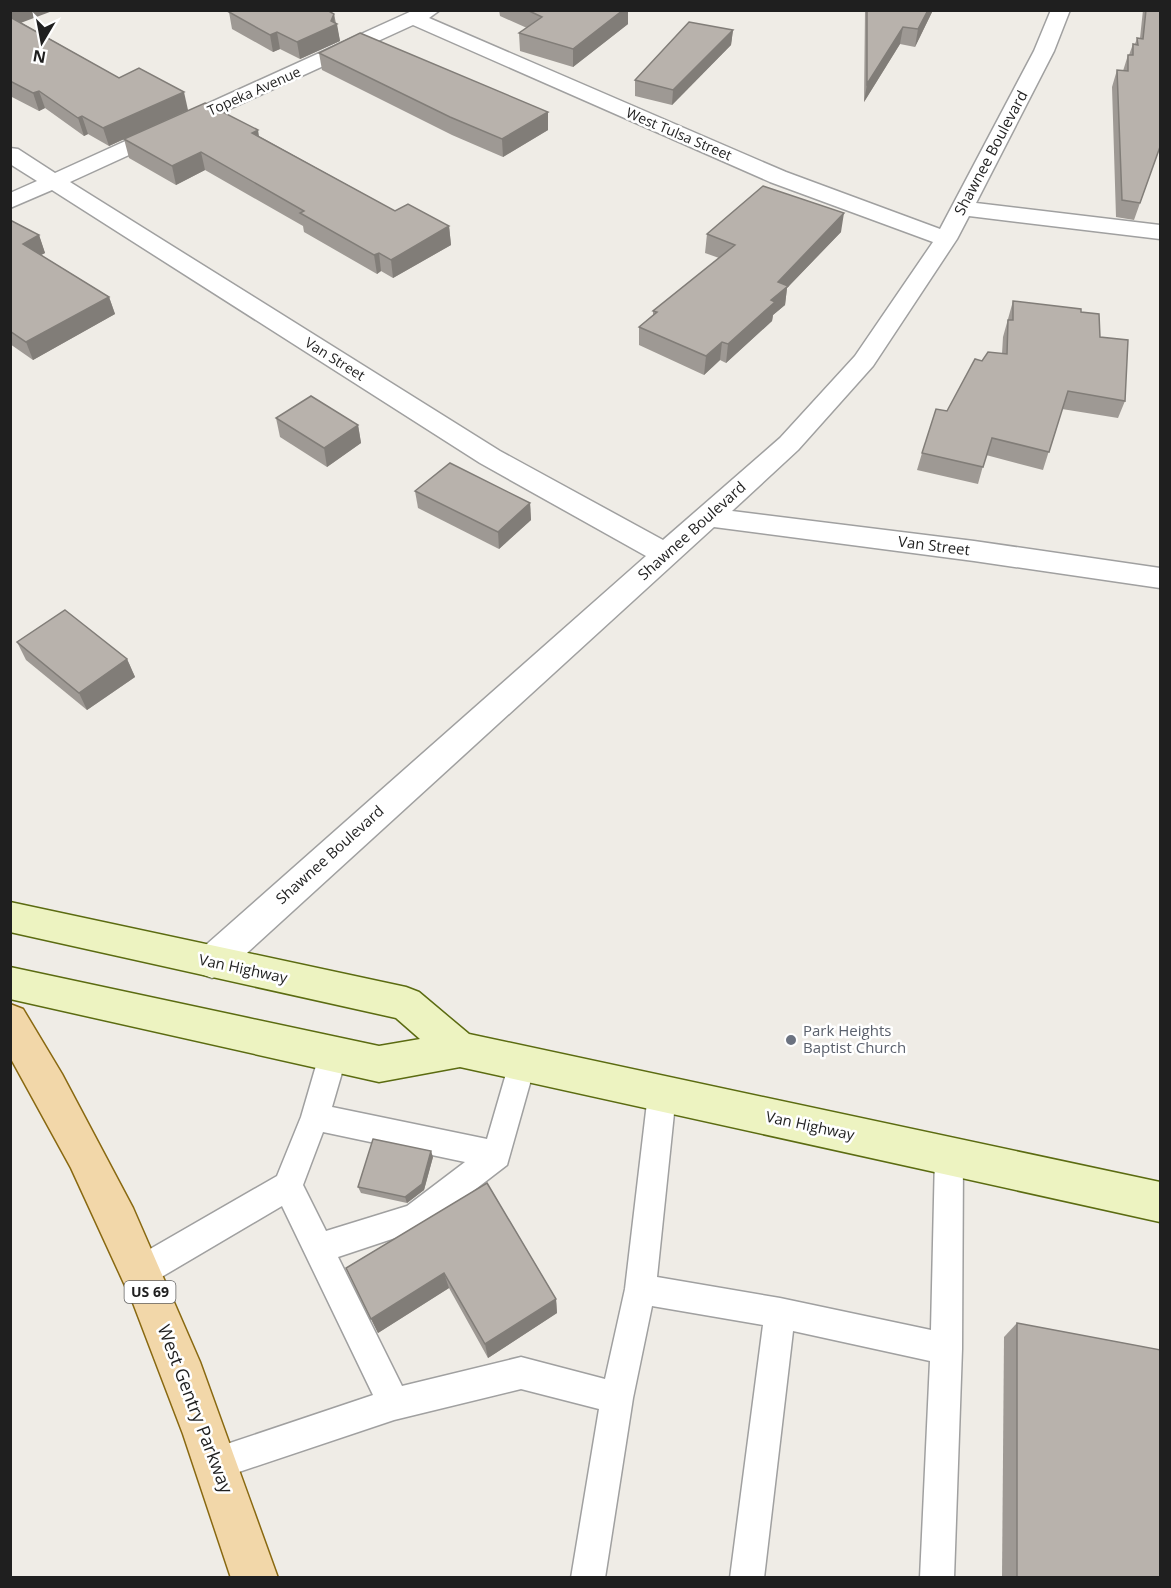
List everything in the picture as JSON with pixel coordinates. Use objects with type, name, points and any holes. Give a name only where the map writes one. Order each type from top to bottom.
[{"type":"main road","name":"Van Highway","points":[[10,917],[406,1004],[460,1050]]},
{"type":"main road","name":"Van Highway","points":[[10,983],[334,1052],[379,1064],[460,1050],[1161,1202]]},
{"type":"main road","name":"West Gentry Parkway","points":[[10,1022],[37,1064],[109,1199],[142,1271],[218,1462],[255,1578]]},
{"type":"street","name":"Shawnee Boulevard","points":[[212,962],[789,444],[864,361],[946,238],[1044,51],[1061,10]]},
{"type":"street","name":"Topeka Avenue","points":[[10,201],[423,15]]},
{"type":"street","name":"West Tulsa Street","points":[[423,15],[778,177],[946,238]]},
{"type":"street","name":"Van Street","points":[[10,154],[490,457],[665,554]]},
{"type":"street","points":[[962,208],[1161,232]]},
{"type":"street","name":"Van Street","points":[[707,517],[974,551],[1161,578]]},
{"type":"lane","points":[[142,1271],[288,1186],[315,1117],[334,1052]]},
{"type":"lane","points":[[319,1248],[415,1218],[497,1155],[522,1062]]},
{"type":"lane","points":[[588,1578],[617,1398],[640,1289],[662,1094]]},
{"type":"lane","points":[[315,1117],[497,1155]]},
{"type":"lane","points":[[937,1578],[946,1349],[949,1156]]},
{"type":"lane","points":[[288,1186],[394,1404]]},
{"type":"lane","points":[[640,1289],[780,1313],[946,1349]]},
{"type":"lane","points":[[747,1578],[780,1313]]},
{"type":"lane","points":[[218,1462],[394,1404],[521,1373],[617,1398]]},
{"type":"building","points":[[233,10],[327,10],[334,14],[331,21],[337,24],[297,42],[277,32],[270,35],[229,12]]},
{"type":"building","points":[[527,10],[623,10],[573,49],[519,33],[542,17]]},
{"type":"building","points":[[867,10],[928,10],[918,29],[903,27],[867,84]]},
{"type":"building","points":[[1146,10],[1161,10],[1161,144],[1140,203],[1122,200],[1117,70],[1128,71],[1128,55],[1133,55],[1133,44],[1138,45],[1137,38],[1143,39]]},
{"type":"building","points":[[10,17],[119,78],[139,68],[184,92],[103,128],[82,116],[78,118],[39,91],[33,93],[10,81]]},
{"type":"building","points":[[689,22],[733,30],[673,90],[635,80]]},
{"type":"building","points":[[360,33],[548,112],[502,139],[450,117],[319,53]]},
{"type":"building","points":[[205,103],[258,130],[252,133],[395,211],[408,204],[449,226],[391,260],[379,253],[374,255],[300,213],[304,211],[201,152],[172,166],[124,139]]},
{"type":"building","points":[[763,186],[844,213],[778,282],[788,286],[771,300],[775,302],[728,344],[722,342],[706,356],[639,327],[657,312],[653,311],[735,245],[707,234]]},
{"type":"building","points":[[10,220],[39,235],[23,244],[109,297],[26,342],[10,331]]},
{"type":"building","points":[[1013,301],[1081,309],[1081,312],[1099,314],[1100,337],[1128,340],[1125,401],[1068,391],[1049,452],[992,438],[983,467],[922,453],[936,409],[947,411],[975,359],[982,361],[988,352],[1007,354],[1008,320],[1013,320]]},
{"type":"building","points":[[311,396],[358,425],[324,448],[276,418]]},
{"type":"building","points":[[450,463],[530,503],[498,532],[415,491]]},
{"type":"building","points":[[65,610],[127,659],[79,693],[17,642]]},
{"type":"building","points":[[373,1139],[431,1151],[422,1184],[405,1197],[358,1187]]},
{"type":"building","points":[[487,1183],[556,1299],[485,1344],[444,1273],[371,1319],[346,1268]]},
{"type":"building","points":[[1017,1323],[1161,1350],[1161,1578],[1017,1578]]},
{"type":"place","name":"Park Heights Baptist Church","points":[[791,1040]]}]
